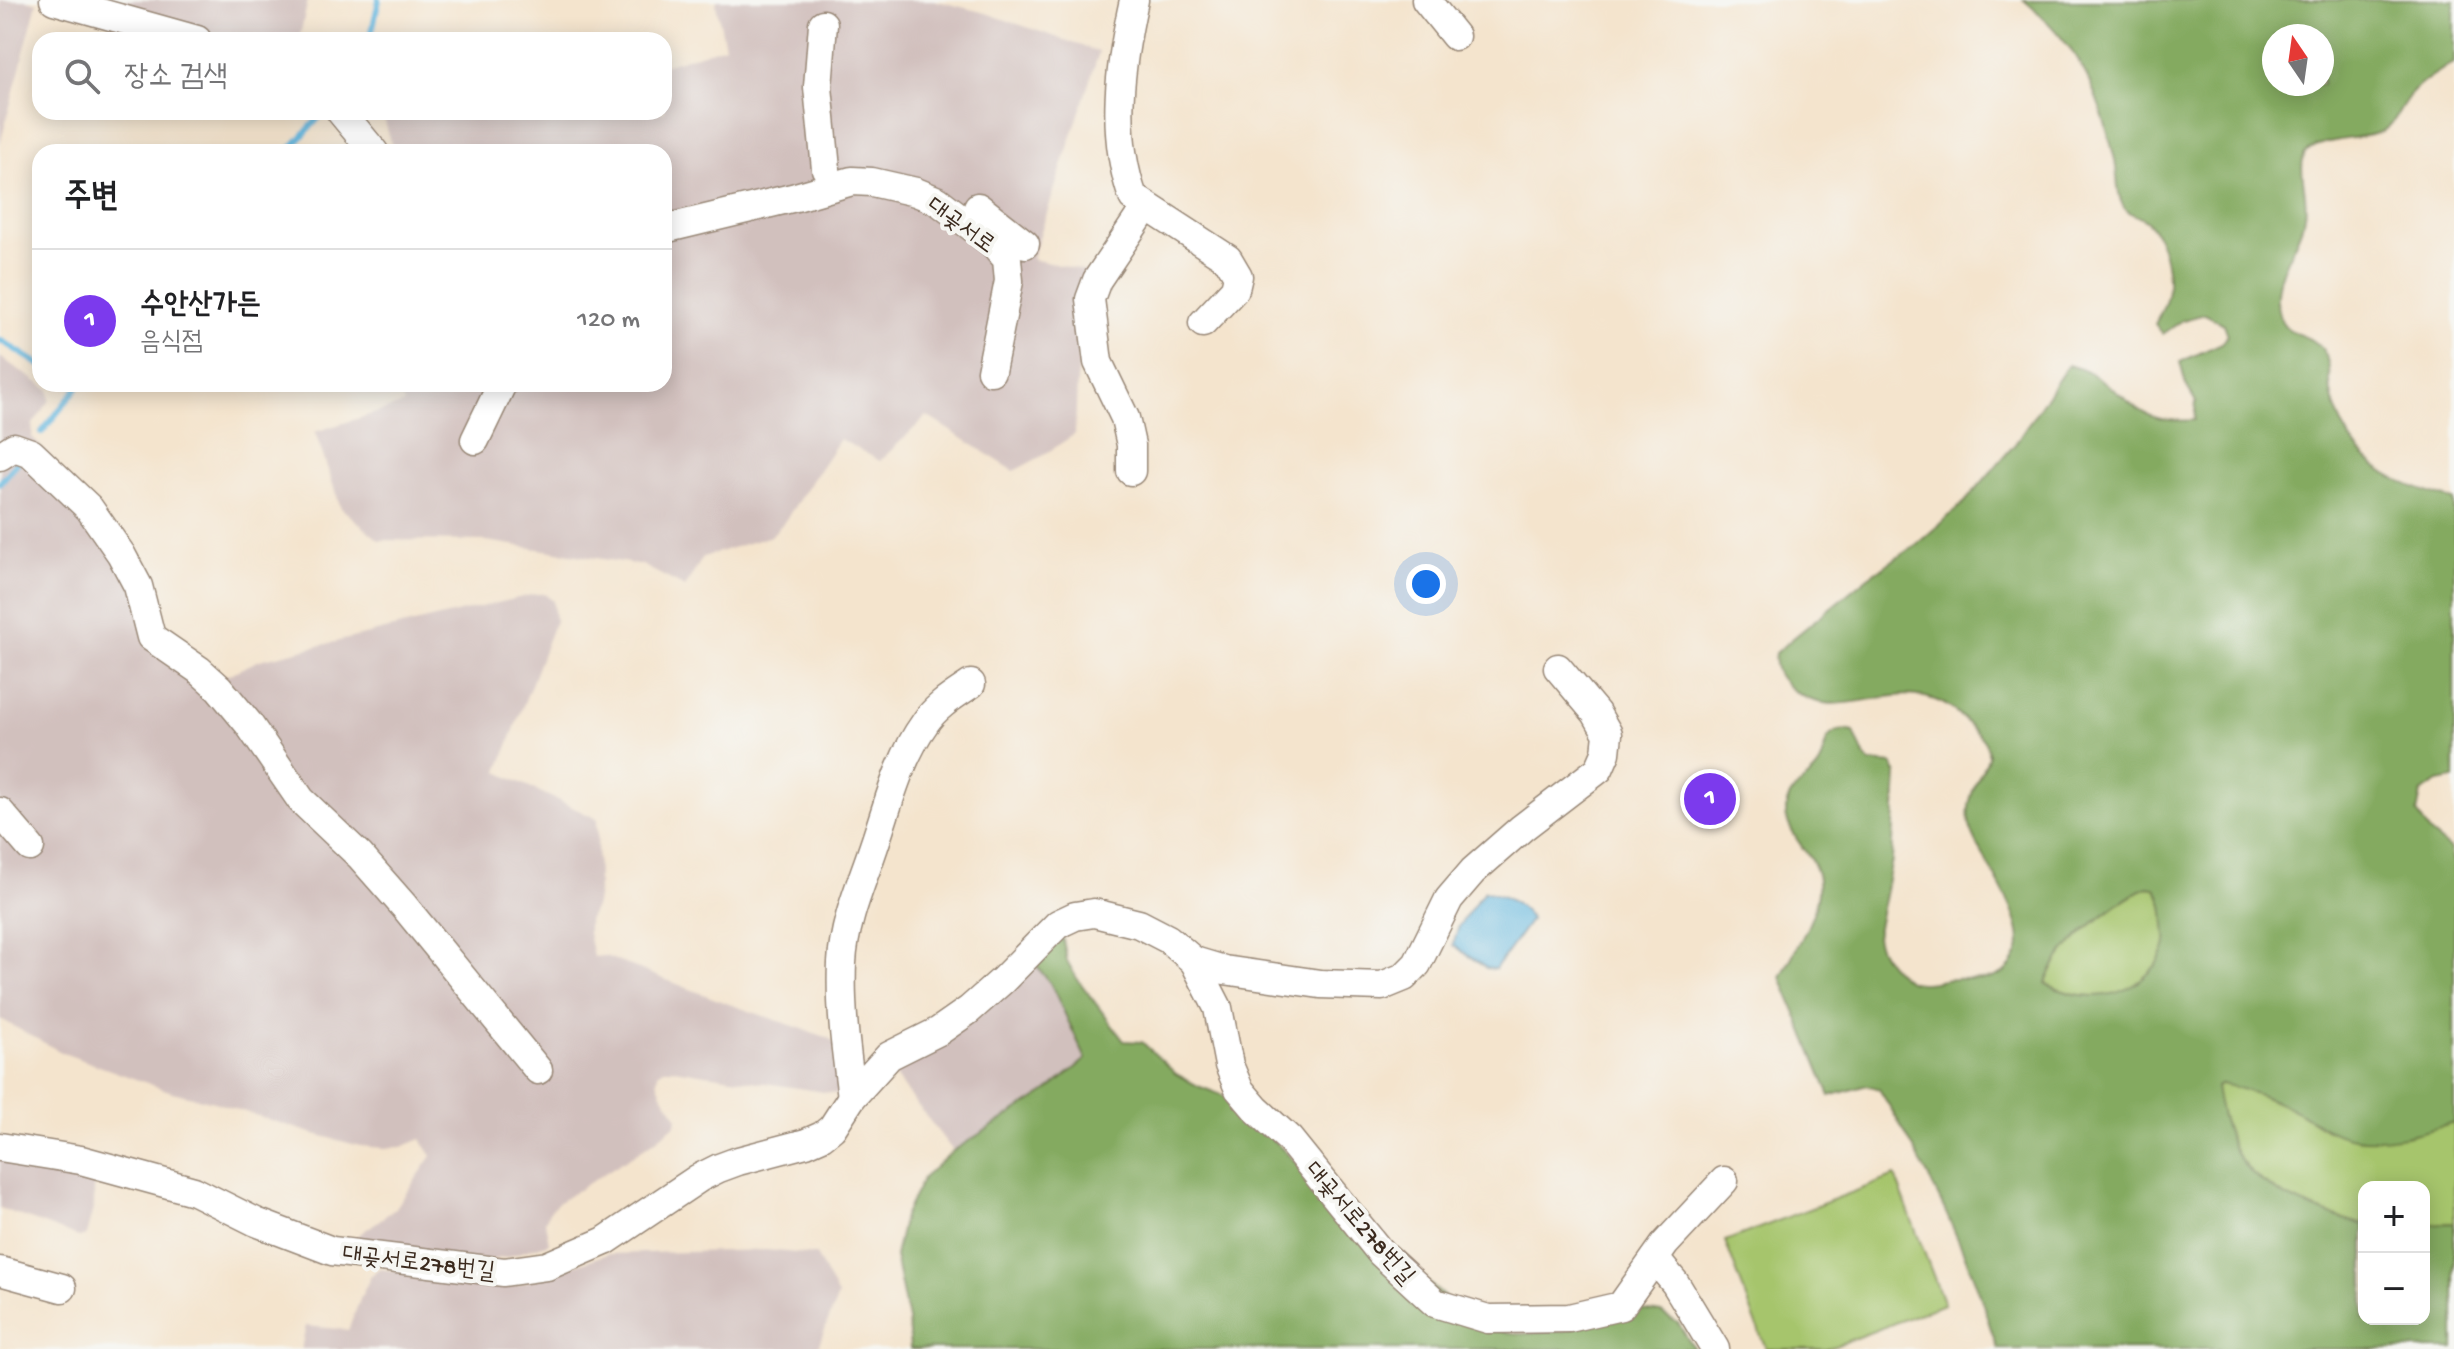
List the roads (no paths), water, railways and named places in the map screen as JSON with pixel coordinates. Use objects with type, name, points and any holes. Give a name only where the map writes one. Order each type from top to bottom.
[{"type":"lane","points":[[54,0],[168,32]]},
{"type":"lane","points":[[1134,0],[1119,85],[1120,132],[1127,179],[1133,197],[1228,259],[1238,276],[1235,289],[1203,323]]},
{"type":"lane","points":[[1426,0],[1455,36]]},
{"type":"lane","points":[[823,24],[818,87],[826,169]]},
{"type":"lane","points":[[348,120],[367,144]]},
{"type":"lane","points":[[771,203],[793,182],[826,169],[856,163],[886,166],[928,177],[962,195],[1025,244]]},
{"type":"lane","name":"대곶서로","points":[[672,227],[852,181],[872,182],[916,192],[938,201],[993,243],[1007,259],[1009,281],[991,371]]},
{"type":"lane","points":[[1131,471],[1131,445],[1125,418],[1098,362],[1090,299],[1097,280],[1146,207]]},
{"type":"lane","points":[[475,440],[498,392]]},
{"type":"lane","points":[[0,456],[14,447],[31,453],[89,508],[121,554],[138,586],[151,637],[219,688],[248,723],[301,800],[360,856],[404,906],[538,1070]]},
{"type":"lane","name":"대곶서로278번길","points":[[1194,961],[1224,970],[1320,984],[1382,986],[1404,977],[1417,964],[1449,899],[1473,871],[1522,828],[1599,769],[1606,753],[1608,734],[1596,713],[1558,668]]},
{"type":"lane","points":[[852,1097],[843,1030],[842,963],[847,924],[911,746],[926,721],[947,700],[971,684]]},
{"type":"lane","points":[[0,812],[30,847]]},
{"type":"lane","name":"대곶서로278번길","points":[[0,1147],[81,1160],[194,1191],[256,1222],[332,1251],[504,1272],[547,1266],[605,1241],[719,1168],[822,1136],[832,1128],[852,1097],[889,1056],[955,1021],[1003,980],[1058,924],[1075,916],[1094,913],[1139,924],[1168,939],[1194,961],[1218,1008],[1229,1065],[1239,1089],[1289,1139],[1381,1253],[1435,1303],[1488,1319],[1569,1318],[1621,1306],[1665,1244],[1724,1181]]},
{"type":"lane","points":[[1655,1259],[1675,1283],[1715,1349]]},
{"type":"lane","points":[[0,1271],[62,1288]]},
{"type":"water","points":[[1484,891],[1510,900],[1531,919],[1495,969],[1486,968],[1453,945],[1459,926]]},
{"type":"waterway","points":[[372,32],[379,0]]},
{"type":"waterway","points":[[295,144],[317,120]]},
{"type":"waterway","points":[[0,340],[32,360]]},
{"type":"waterway","points":[[42,432],[74,392]]},
{"type":"waterway","points":[[0,483],[17,463]]},
{"type":"place","name":"수안산가든","points":[[1710,799]]}]
